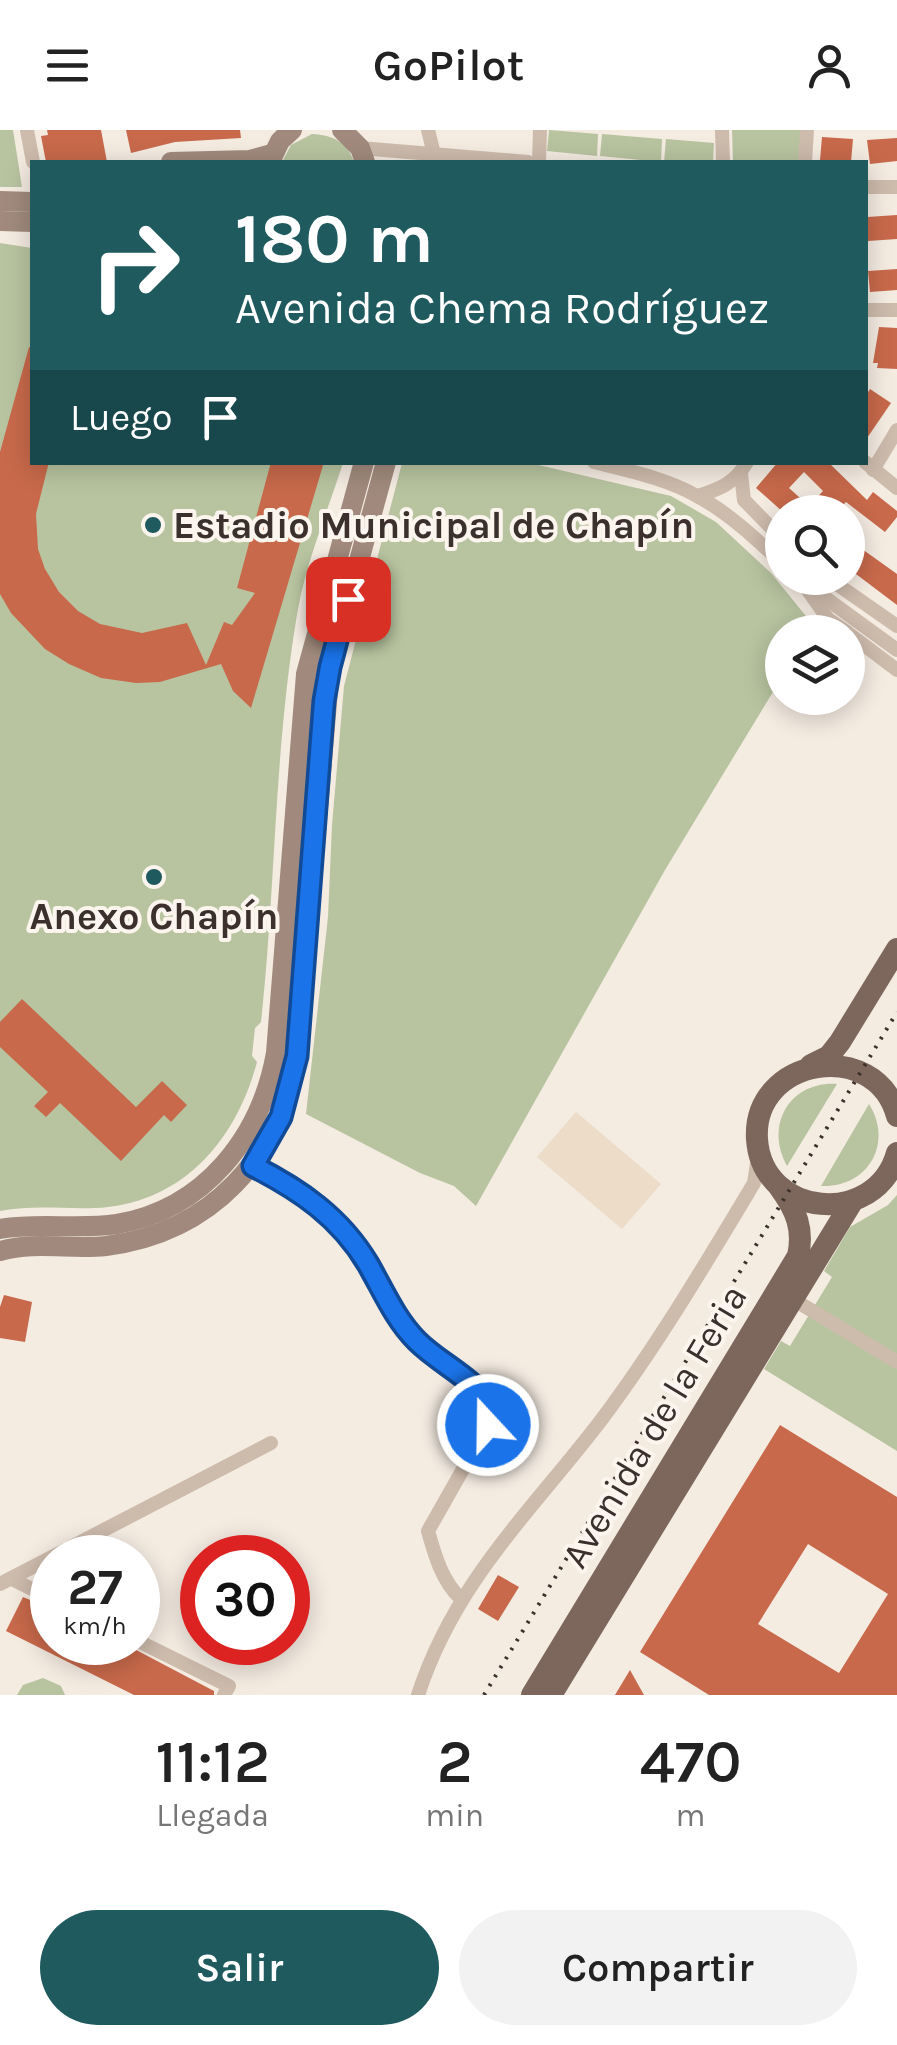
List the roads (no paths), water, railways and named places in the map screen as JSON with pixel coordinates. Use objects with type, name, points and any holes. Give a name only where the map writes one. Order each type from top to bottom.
[{"type":"main road","points":[[271,158],[280,140],[292,130]]},
{"type":"main road","points":[[342,130],[363,155]]},
{"type":"main road","points":[[0,200],[30,215]]},
{"type":"main road","points":[[0,221],[30,215]]},
{"type":"main road","points":[[0,1230],[30,1225],[117,1224],[181,1200],[229,1161],[263,1106],[276,1053],[306,674],[363,465]]},
{"type":"main road","points":[[0,1250],[32,1245],[105,1246],[152,1236],[201,1212],[253,1166],[281,1117],[294,1072],[330,667],[385,465]]},
{"type":"main road","points":[[758,1151],[758,1121],[764,1104],[780,1082],[829,1056],[897,949]]},
{"type":"main road","points":[[806,1068],[828,1064],[850,1067],[870,1077],[895,1108]]},
{"type":"main road","points":[[895,1108],[897,1071]]},
{"type":"main road","name":"Avenida de la Feria","points":[[532,1695],[798,1256],[802,1240],[794,1207],[766,1171],[758,1151]]},
{"type":"main road","name":"Avenida de la Feria","points":[[551,1695],[852,1202],[870,1194],[884,1180],[897,1154]]},
{"type":"main road","points":[[780,1188],[814,1205],[852,1202]]},
{"type":"street","points":[[26,130],[32,160]]},
{"type":"street","points":[[428,130],[436,158]]},
{"type":"street","points":[[540,130],[540,160]]},
{"type":"street","points":[[722,130],[723,160]]},
{"type":"street","points":[[805,160],[807,130]]},
{"type":"street","points":[[363,155],[482,160]]},
{"type":"street","points":[[868,186],[897,186]]},
{"type":"street","points":[[868,310],[897,310]]},
{"type":"street","points":[[897,430],[869,466],[897,488]]},
{"type":"street","points":[[607,465],[653,476],[698,496],[765,548]]},
{"type":"street","points":[[698,496],[724,488],[744,468]]},
{"type":"street","points":[[744,468],[744,500],[765,522]]},
{"type":"street","points":[[750,534],[765,542]]},
{"type":"street","points":[[822,595],[897,650]]},
{"type":"street","points":[[852,595],[897,626]]},
{"type":"street","points":[[865,646],[897,670]]},
{"type":"street","points":[[418,1695],[432,1651],[495,1549],[602,1418],[656,1342],[754,1183],[758,1151]]},
{"type":"street","points":[[253,1166],[306,1194],[325,1210],[366,1260],[402,1324],[417,1342],[483,1394],[491,1406],[488,1425],[428,1532],[451,1589],[462,1599]]},
{"type":"street","points":[[792,1298],[897,1362]]},
{"type":"street","points":[[6,1582],[271,1442]]},
{"type":"street","points":[[6,1582],[30,1591]]},
{"type":"street","points":[[160,1652],[229,1686],[224,1695]]},
{"type":"railway","points":[[484,1695],[897,1012]]},
{"type":"place","name":"Estadio Municipal de Chapín","points":[[153,525]]},
{"type":"place","name":"Anexo Chapín","points":[[154,877]]}]
